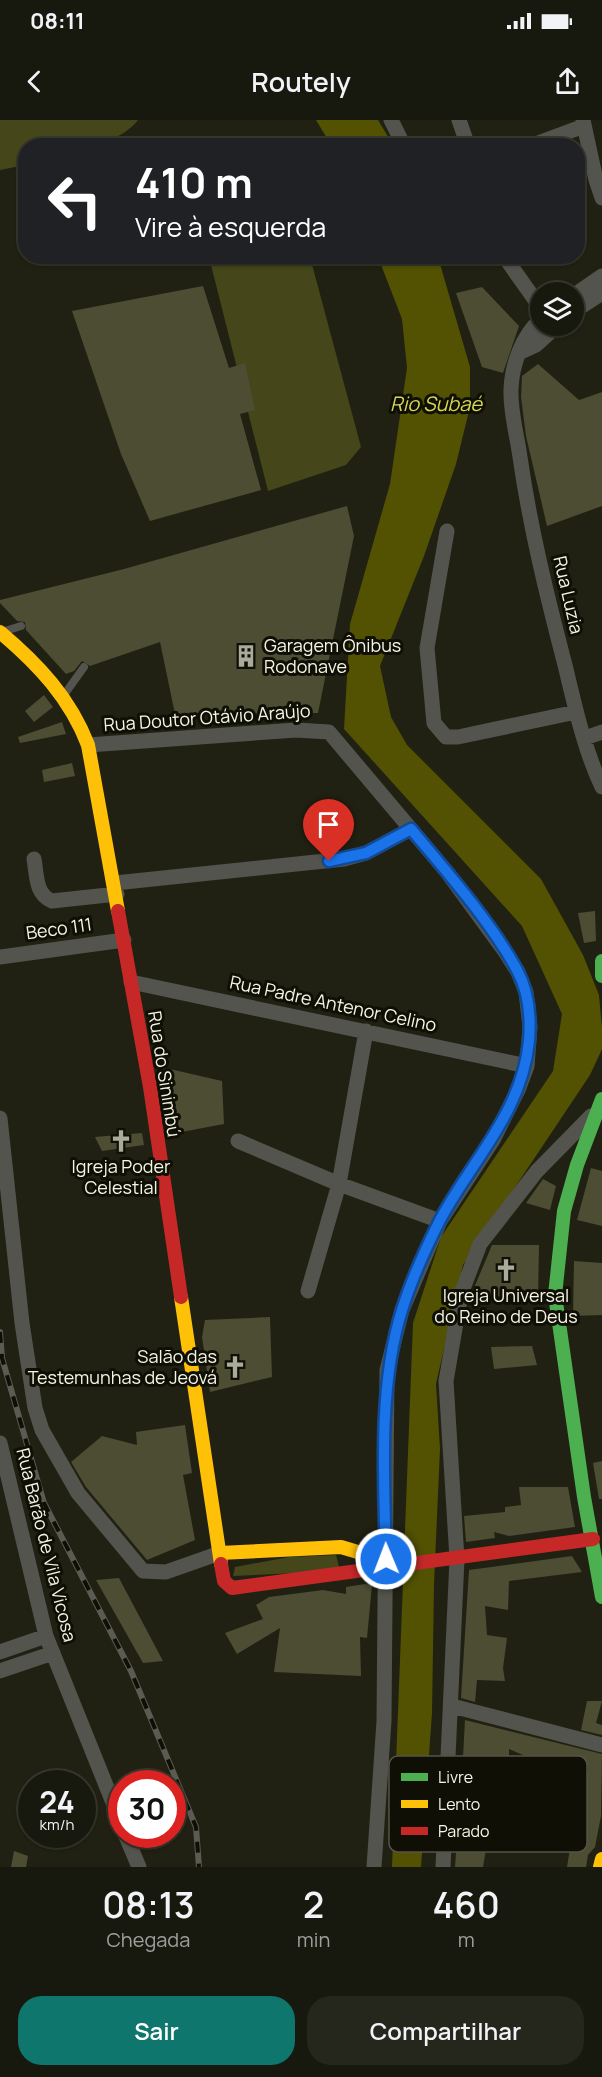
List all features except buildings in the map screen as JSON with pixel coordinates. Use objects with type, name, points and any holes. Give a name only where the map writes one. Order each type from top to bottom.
[{"type":"main road","name":"Rua do Sinimbú","points":[[0,632],[63,696],[81,724],[88,745],[116,888],[150,1087],[224,1581],[232,1588],[340,1575],[393,1563]]},
{"type":"main road","points":[[602,961],[602,976]]},
{"type":"main road","points":[[600,1103],[564,1210],[555,1295],[584,1497],[602,1597]]},
{"type":"main road","points":[[220,1553],[341,1547],[393,1563],[438,1562],[593,1539]]},
{"type":"main road","points":[[340,1575],[345,1570],[346,1562],[341,1547]]},
{"type":"main road","points":[[600,1867],[602,1859]]},
{"type":"street","points":[[392,120],[400,138]]},
{"type":"street","points":[[459,120],[465,138]]},
{"type":"street","points":[[549,138],[584,123],[595,145],[602,198]]},
{"type":"street","points":[[510,264],[530,293]]},
{"type":"street","points":[[584,288],[602,276]]},
{"type":"street","points":[[584,305],[602,293]]},
{"type":"street","name":"Rua Luzia","points":[[530,331],[525,336],[511,390],[527,504],[576,712],[602,790]]},
{"type":"street","points":[[521,352],[536,345],[545,336]]},
{"type":"street","points":[[447,531],[427,648],[434,723],[440,732],[446,737],[458,737],[576,712]]},
{"type":"street","name":"Rua Doutor Otávio Araújo","points":[[88,745],[296,730],[329,732],[411,829]]},
{"type":"street","points":[[585,738],[602,732]]},
{"type":"street","points":[[34,859],[39,891],[44,898],[52,901],[116,888],[344,859],[366,853],[411,829],[460,890],[518,972],[529,1010],[527,1066],[506,1116],[440,1221],[402,1310],[387,1370],[393,1563],[374,1867]]},
{"type":"street","name":"Beco 111","points":[[0,957],[124,940]]},
{"type":"street","name":"Rua Padre Antenor Celino","points":[[131,982],[527,1066]]},
{"type":"street","points":[[308,1291],[339,1184],[366,1031]]},
{"type":"street","points":[[449,1756],[457,1559],[446,1381],[461,1294],[480,1244],[537,1172],[600,1103]]},
{"type":"street","points":[[0,1118],[22,1323],[35,1408],[42,1430],[78,1492],[143,1571],[166,1572],[220,1553]]},
{"type":"street","points":[[238,1141],[339,1184],[440,1221]]},
{"type":"street","name":"Rua Barão de Vila Vicosa","points":[[0,1443],[46,1636],[108,1790]]},
{"type":"street","points":[[0,1652],[46,1636]]},
{"type":"street","points":[[0,1671],[53,1653]]},
{"type":"street","points":[[452,1706],[602,1744]]},
{"type":"street","points":[[131,1848],[138,1867]]},
{"type":"street","points":[[443,1867],[444,1852]]},
{"type":"lane","points":[[0,632],[21,626]]},
{"type":"lane","points":[[63,696],[84,668]]},
{"type":"shaded area","points":[[0,120],[138,120],[115,138],[18,138],[18,166],[0,170]]},
{"type":"shaded area","points":[[312,264],[361,447],[346,465],[268,491],[211,265]]},
{"type":"shaded area","points":[[336,1555],[340,1571],[233,1576],[235,1567],[289,1557]]},
{"type":"water","points":[[316,120],[378,120],[389,138],[327,138]]},
{"type":"water","name":"Rio Subaé","points":[[381,264],[440,264],[470,367],[470,407],[456,464],[424,556],[380,666],[391,717],[407,745],[541,879],[583,955],[599,995],[602,1028],[602,1049],[590,1075],[463,1265],[436,1384],[440,1449],[429,1756],[396,1756],[413,1323],[441,1237],[553,1071],[562,1014],[522,926],[344,729],[350,624],[390,484],[407,368],[402,319]]},
{"type":"water","name":"Rio Subaé","points":[[393,1852],[422,1852],[421,1867],[392,1867]]},
{"type":"railway","points":[[0,1332],[2,1358],[44,1503],[131,1671],[196,1827],[199,1867]]},
{"type":"traffic: fast","points":[[602,961],[602,976]]},
{"type":"traffic: fast","points":[[602,1099],[577,1165],[564,1211],[555,1295],[584,1497],[602,1597]]},
{"type":"traffic: slow","points":[[0,632],[52,683],[81,728],[88,745],[118,911]]},
{"type":"traffic: slow","points":[[181,1297],[221,1564]]},
{"type":"traffic: slow","points":[[220,1553],[341,1547],[398,1564]]},
{"type":"traffic: slow","points":[[600,1867],[602,1859]]},
{"type":"traffic: jam","points":[[118,911],[150,1087],[181,1297]]},
{"type":"traffic: jam","points":[[221,1564],[224,1581],[232,1588],[593,1539]]},
{"type":"place","name":"Garagem Ônibus Rodonave","points":[[246,656]]},
{"type":"place","name":"Igreja Poder Celestial","points":[[121,1141]]},
{"type":"place","name":"Igreja Universal do Reino de Deus","points":[[506,1270]]},
{"type":"place","name":"Salão das Testemunhas de Jeová","points":[[235,1367]]},
{"type":"route","points":[[329,861],[366,853],[411,829],[447,872],[504,950],[518,972],[526,992],[529,1010],[527,1066],[518,1090],[493,1140],[440,1221],[402,1310],[387,1370],[386,1559]]}]
